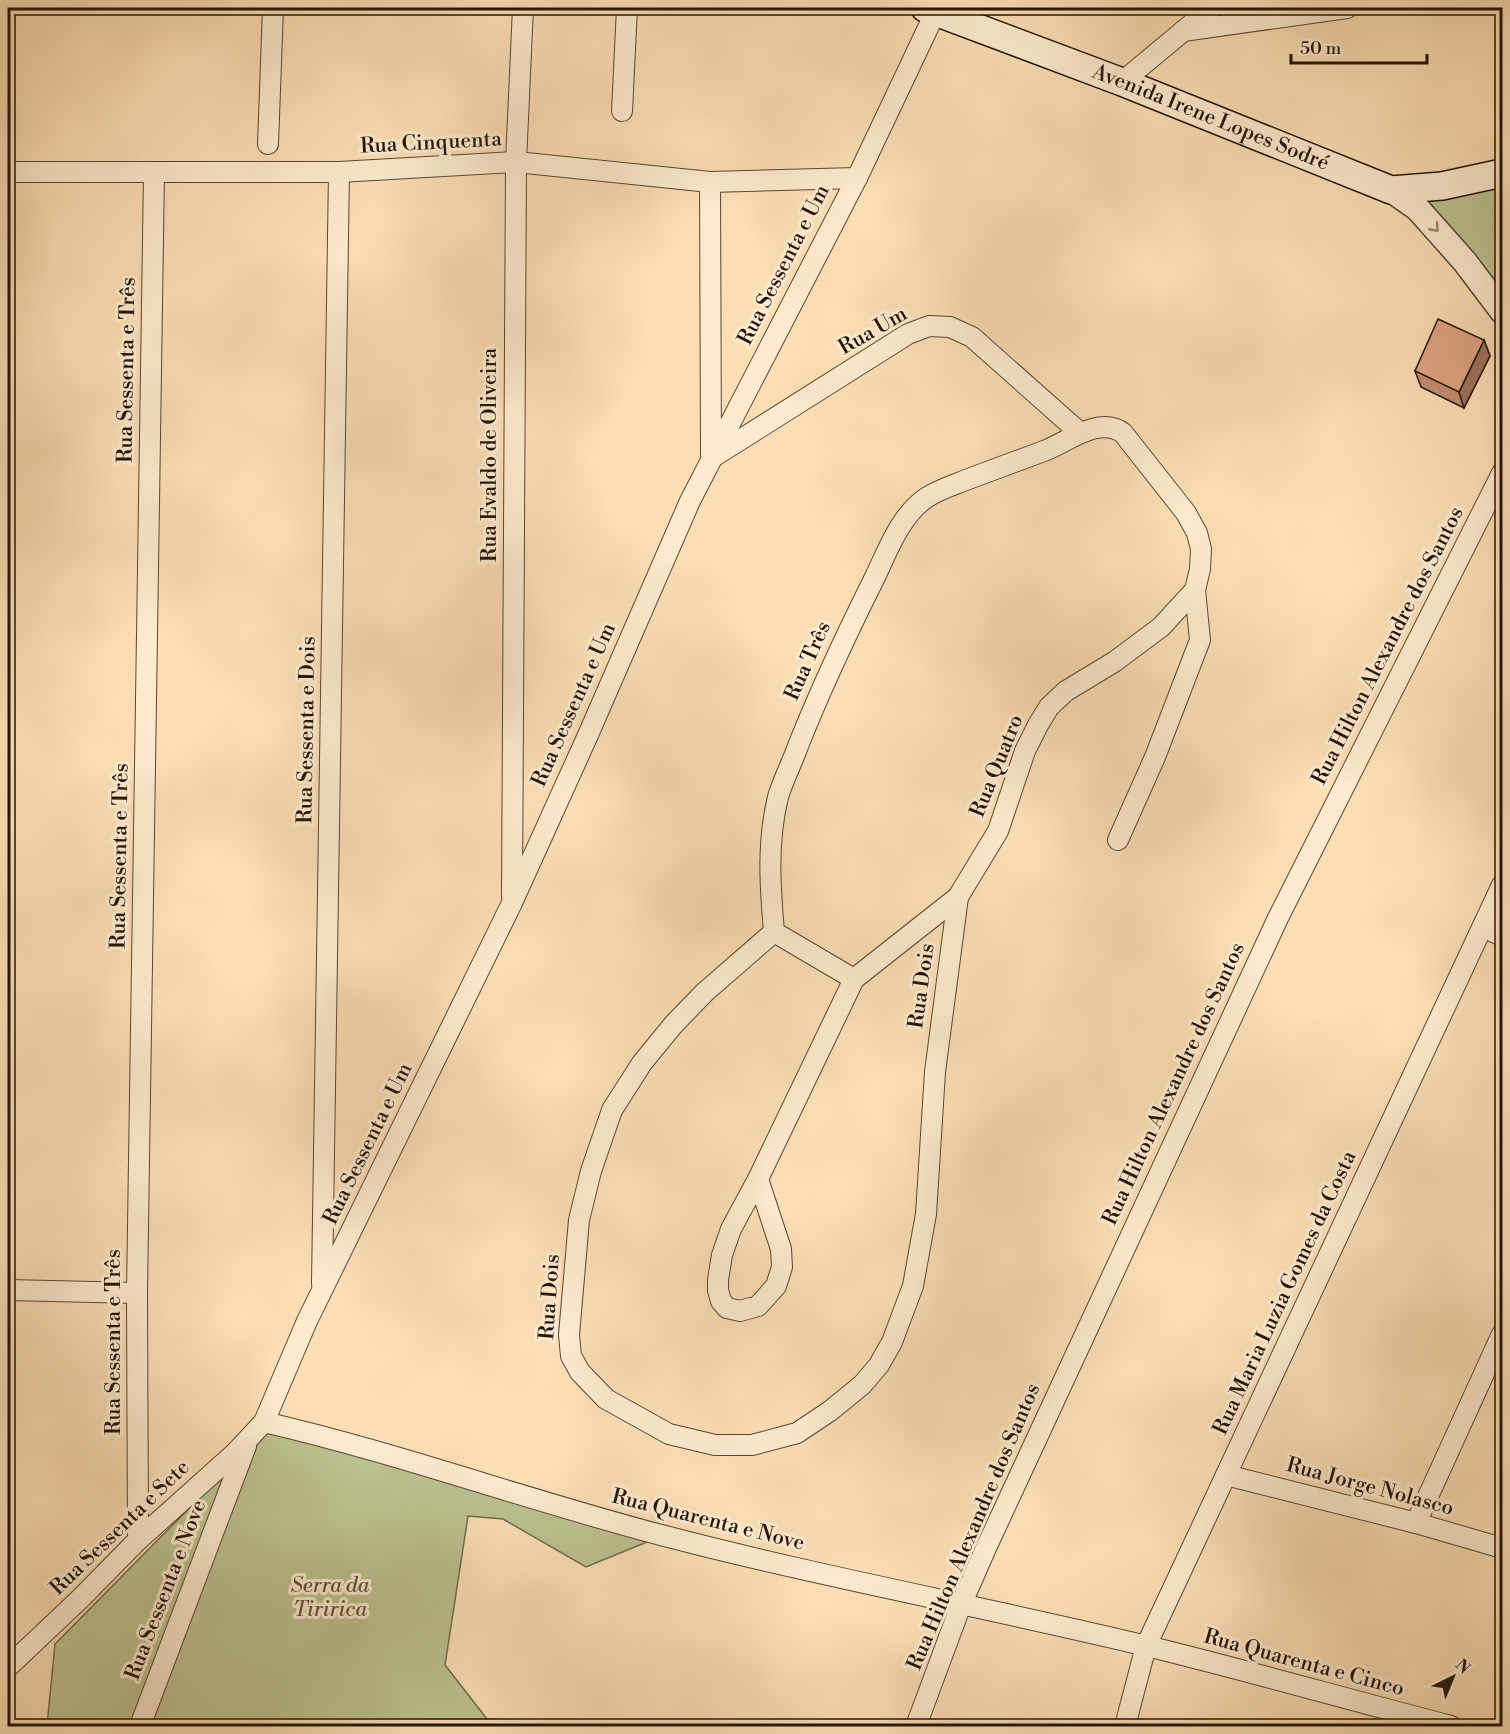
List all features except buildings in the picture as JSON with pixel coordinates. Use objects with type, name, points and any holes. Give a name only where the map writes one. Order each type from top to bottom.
[{"type":"main road","name":"Avenida Irene Lopes Sodré","points":[[930,9],[1122,82],[1391,190],[1442,186],[1503,173]]},
{"type":"street","points":[[268,144],[273,8]]},
{"type":"street","name":"Rua Evaldo de Oliveira","points":[[512,903],[516,162],[524,8]]},
{"type":"street","points":[[622,111],[627,8]]},
{"type":"street","points":[[1122,82],[1211,8]]},
{"type":"street","points":[[1183,31],[1347,8]]},
{"type":"street","name":"Rua Sessenta e Um","points":[[264,1422],[322,1290],[512,903],[711,457],[856,178],[930,9]]},
{"type":"street","name":"Rua Cinquenta","points":[[8,171],[339,172],[516,162],[710,182],[856,178]]},
{"type":"street","name":"Rua Sessenta e Dois","points":[[322,1290],[339,172]]},
{"type":"street","name":"Rua Sessenta e Três","points":[[138,1540],[137,1293],[154,173]]},
{"type":"street","points":[[710,182],[711,457]]},
{"type":"street","points":[[1391,190],[1418,209],[1465,262],[1503,311]]},
{"type":"street","name":"Rua Um","points":[[711,457],[908,334],[929,326],[950,327],[972,337],[1079,432]]},
{"type":"street","points":[[1079,432],[1105,427],[1116,428],[1123,433],[1186,513],[1197,533],[1201,549],[1200,569],[1195,590],[1200,640],[1155,757],[1118,840]]},
{"type":"street","name":"Rua Três","points":[[774,932],[770,842],[779,796],[816,700],[896,534],[910,513],[926,498],[955,484],[1052,448],[1079,432]]},
{"type":"street","name":"Rua Hilton Alexandre dos Santos","points":[[916,1726],[961,1605],[1050,1407],[1278,918],[1503,473]]},
{"type":"street","name":"Rua Quatro","points":[[758,1179],[781,1249],[782,1267],[776,1286],[758,1306],[740,1311],[727,1308],[721,1301],[717,1290],[722,1255],[731,1229],[758,1179],[854,979],[958,897],[998,831],[1025,751],[1049,707],[1066,691],[1114,662],[1161,627],[1195,590]]},
{"type":"street","name":"Rua Maria Luzia Gomes da Costa","points":[[1125,1726],[1146,1646],[1503,885]]},
{"type":"street","name":"Rua Dois","points":[[774,932],[705,992],[674,1024],[642,1064],[612,1110],[591,1171],[579,1220],[568,1335],[571,1356],[580,1372],[606,1399],[669,1434],[715,1445],[752,1445],[797,1433],[830,1411],[862,1385],[879,1365],[892,1342],[913,1286],[926,1214],[935,1072],[958,897]]},
{"type":"street","points":[[1483,927],[1503,936]]},
{"type":"street","points":[[774,932],[854,979]]},
{"type":"street","points":[[8,1290],[137,1293]]},
{"type":"street","points":[[1416,1523],[1503,1334]]},
{"type":"street","name":"Rua Quarenta e Nove","points":[[264,1422],[332,1437],[564,1508],[663,1535],[1146,1646]]},
{"type":"street","name":"Rua Sessenta e Sete","points":[[8,1667],[138,1540],[234,1454],[264,1422]]},
{"type":"street","name":"Rua Sessenta e Nove","points":[[140,1726],[249,1437]]},
{"type":"street","name":"Rua Jorge Nolasco","points":[[1226,1475],[1416,1523],[1503,1548]]},
{"type":"street","name":"Rua Quarenta e Cinco","points":[[1146,1646],[1451,1726]]},
{"type":"green space","points":[[1502,184],[1502,293],[1416,202]]},
{"type":"green space","name":"Serra da Tiririca","points":[[265,1425],[282,1425],[647,1542],[586,1567],[503,1519],[468,1516],[445,1665],[487,1719],[556,1723],[561,1726],[151,1726]]},
{"type":"green space","points":[[225,1472],[133,1726],[47,1726],[55,1644]]}]
